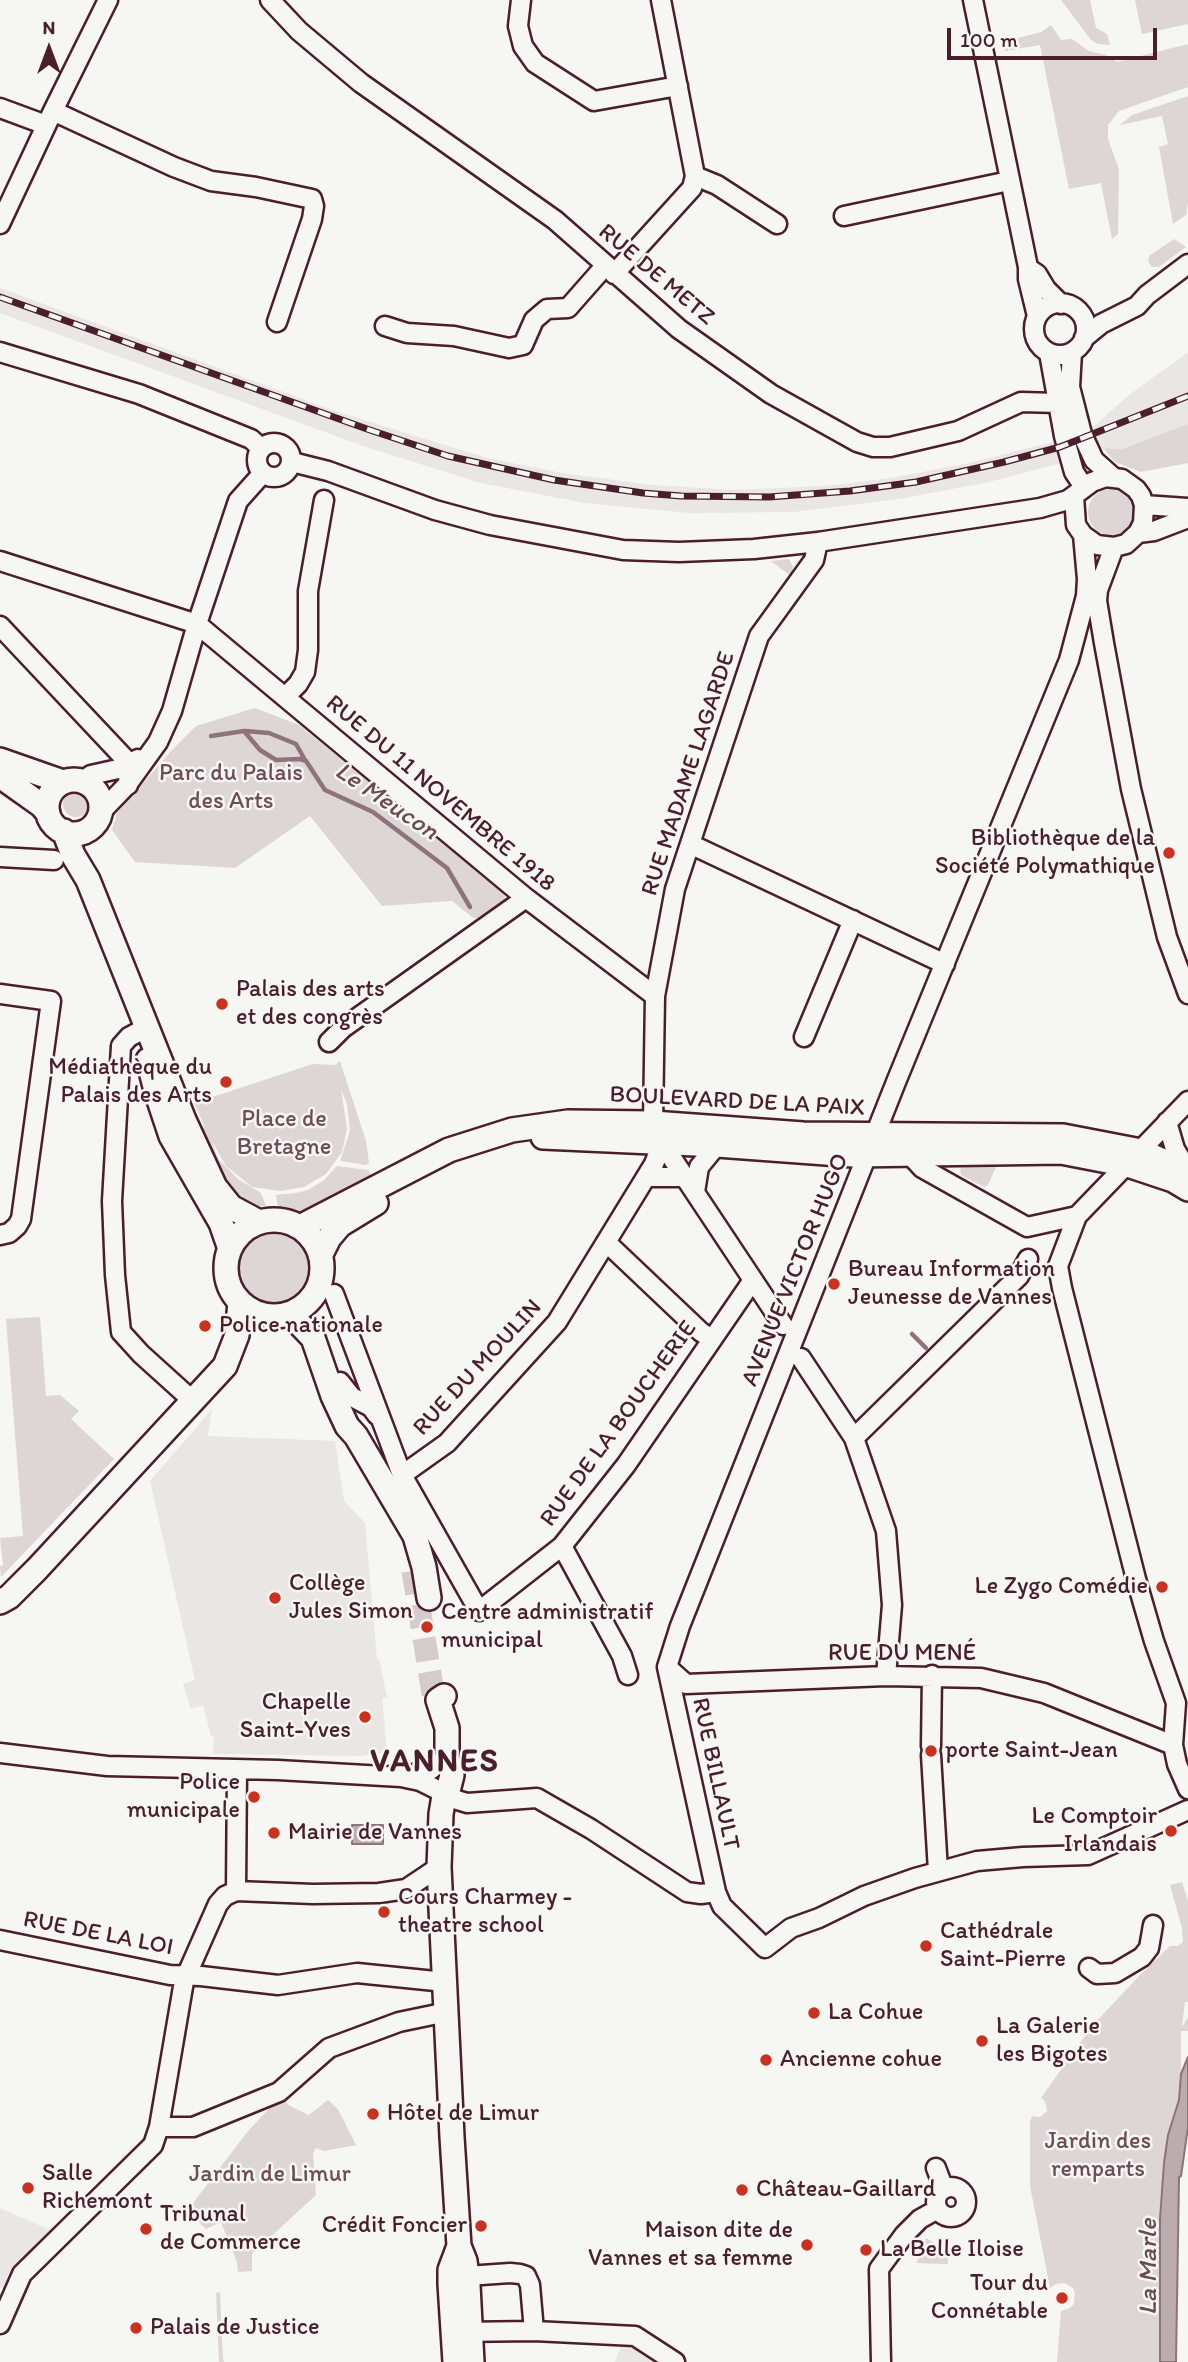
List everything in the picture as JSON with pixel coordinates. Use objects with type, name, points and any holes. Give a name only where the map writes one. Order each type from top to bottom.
[{"type":"main road","points":[[0,760],[95,790],[101,804],[95,820],[88,880]]},
{"type":"main road","points":[[0,776],[41,805],[54,824],[64,831],[76,834],[95,820]]},
{"type":"main road","points":[[48,813],[48,799],[56,786],[73,782]]},
{"type":"main road","points":[[64,831],[73,855],[88,880],[184,1120],[215,1186],[231,1207],[259,1223]]},
{"type":"main road","points":[[134,997],[157,1094],[168,1127],[180,1154],[221,1223],[230,1249]]},
{"type":"main road","name":"BOULEVARD DE LA PAIX","points":[[300,1227],[449,1150],[490,1136],[536,1125],[568,1122],[658,1133],[717,1145],[871,1145],[1063,1136],[1188,1172]]},
{"type":"main road","name":"BOULEVARD DE LA PAIX","points":[[321,1254],[329,1238],[346,1220],[453,1163],[483,1150],[519,1140],[549,1137],[658,1133],[803,1134],[871,1145],[910,1155],[1061,1152],[1134,1158],[1188,1189]]},
{"type":"main road","points":[[356,1437],[341,1394],[323,1296],[321,1254],[313,1239],[300,1227],[280,1220],[259,1223],[242,1233],[230,1249],[226,1262],[231,1290],[240,1302],[253,1311],[279,1315],[313,1338],[333,1396],[347,1426],[356,1437],[420,1551],[429,1598]]},
{"type":"main road","points":[[225,1366],[234,1363],[253,1334],[279,1315],[323,1296]]},
{"type":"main road","points":[[0,1602],[9,1597],[37,1569],[225,1366],[237,1335],[240,1302]]},
{"type":"main road","points":[[441,1698],[447,1728],[447,1757],[452,1775],[444,1796],[439,1867],[441,1913],[459,2246],[467,2276],[463,2332],[455,2362]]},
{"type":"main road","points":[[459,2246],[450,2270],[451,2315],[463,2332],[472,2362]]},
{"type":"street","points":[[0,224],[108,0]]},
{"type":"street","name":"RUE DE METZ","points":[[270,0],[299,32],[361,83],[555,220],[679,329],[771,394],[857,442],[873,447],[891,447],[958,431],[1021,402],[1058,403]]},
{"type":"street","points":[[521,0],[518,26],[523,46],[535,63],[594,101],[678,86]]},
{"type":"street","points":[[385,326],[407,333],[454,336],[509,348],[523,345],[534,320],[547,309],[568,308],[692,188],[695,176],[661,0]]},
{"type":"street","points":[[973,0],[1028,267],[1028,279],[1037,316],[1035,337],[1049,353],[1065,355],[1072,352],[1080,346],[1084,338],[1085,323],[1046,289],[1037,274],[1028,267]]},
{"type":"street","points":[[0,108],[49,118],[212,181],[312,199],[312,219],[277,321]]},
{"type":"street","points":[[695,176],[717,185],[777,224]]},
{"type":"street","points":[[844,216],[1009,181]]},
{"type":"street","points":[[1084,338],[1101,324],[1137,306],[1147,295],[1188,264]]},
{"type":"street","points":[[1037,316],[1049,306],[1098,311],[1147,295]]},
{"type":"street","points":[[0,352],[139,394],[251,439],[261,448]]},
{"type":"street","points":[[1049,353],[1070,461],[1079,481],[1076,525],[1083,536],[1097,545],[1114,547],[1126,544],[1139,533],[1143,523],[1144,505],[1142,496],[1130,483],[1113,477],[1094,460],[1082,434],[1070,387],[1072,352]]},
{"type":"street","points":[[269,443],[281,444],[290,452],[292,462],[282,476],[268,477],[257,463],[258,453],[269,443]]},
{"type":"street","points":[[292,462],[328,471],[435,510],[490,525],[623,550],[679,552],[818,542],[1040,508],[1079,492],[1099,479],[1113,477]]},
{"type":"street","points":[[95,820],[127,785],[158,741],[172,711],[197,624],[238,501],[263,473]]},
{"type":"street","points":[[285,697],[305,672],[309,591],[324,500]]},
{"type":"street","points":[[1144,505],[1188,508]]},
{"type":"street","points":[[1040,508],[1054,510],[1075,519]]},
{"type":"street","points":[[1139,533],[1154,531],[1188,518]]},
{"type":"street","name":"AVENUE VICTOR HUGO","points":[[667,1667],[680,1626],[871,1145],[1074,646],[1086,596],[1083,536]]},
{"type":"street","name":"RUE MADAME LAGARDE","points":[[658,1133],[653,1060],[655,996],[675,889],[759,636],[814,559],[818,542]]},
{"type":"street","points":[[1114,547],[1102,577],[1097,601],[1131,789],[1167,937],[1188,994]]},
{"type":"street","points":[[0,561],[197,624]]},
{"type":"street","name":"RUE DU 11 NOVEMBRE 1918","points":[[197,624],[526,898],[655,996]]},
{"type":"street","points":[[0,626],[129,763],[127,785]]},
{"type":"street","points":[[73,782],[91,775],[108,773],[150,752]]},
{"type":"street","points":[[690,844],[945,964]]},
{"type":"street","points":[[0,857],[54,860]]},
{"type":"street","points":[[329,1042],[343,1028],[526,898]]},
{"type":"street","points":[[804,1037],[853,920]]},
{"type":"street","points":[[0,994],[51,1001],[21,1219],[18,1226],[0,1236]]},
{"type":"street","points":[[142,1030],[129,1037],[121,1046],[111,1201],[121,1332],[193,1401]]},
{"type":"street","points":[[1188,1101],[1077,1216],[1058,1266],[1136,1579],[1175,1703],[1180,1741],[1177,1764],[1188,1789]]},
{"type":"street","points":[[1167,1122],[1175,1149],[1188,1172]]},
{"type":"street","points":[[658,1133],[783,1325]]},
{"type":"street","name":"RUE DU MOULIN","points":[[402,1475],[447,1443],[557,1322],[646,1177],[658,1133]]},
{"type":"street","points":[[690,1185],[699,1167],[717,1145]]},
{"type":"street","points":[[910,1155],[922,1168],[1027,1227],[1077,1216]]},
{"type":"street","points":[[646,1177],[690,1185]]},
{"type":"street","points":[[854,1438],[1019,1276],[1028,1259],[1027,1227]]},
{"type":"street","points":[[606,1242],[701,1332],[712,1339]]},
{"type":"street","points":[[1028,1259],[1058,1266]]},
{"type":"street","name":"RUE DE LA BOUCHERIE","points":[[402,1475],[480,1611],[562,1546],[626,1465],[753,1280]]},
{"type":"street","points":[[323,1296],[402,1475]]},
{"type":"street","points":[[802,1358],[854,1438],[886,1531],[892,1605],[886,1676]]},
{"type":"street","points":[[340,1382],[352,1397],[370,1407],[380,1421]]},
{"type":"street","points":[[562,1546],[622,1656],[628,1675]]},
{"type":"street","name":"RUE DU MENÉ","points":[[667,1667],[687,1684],[932,1675],[981,1678],[1044,1693],[1180,1741]]},
{"type":"street","name":"RUE BILLAULT","points":[[667,1667],[716,1892]]},
{"type":"street","points":[[932,1675],[932,1751],[938,1871]]},
{"type":"street","points":[[0,1753],[107,1766],[401,1777],[420,1781],[444,1796],[467,1803],[537,1798],[591,1829],[687,1892],[716,1892],[722,1906],[765,1948],[791,1928],[864,1896],[938,1871],[977,1860],[1088,1855],[1188,1810]]},
{"type":"street","points":[[401,1777],[430,1770],[447,1757]]},
{"type":"street","points":[[236,1891],[237,1770]]},
{"type":"street","points":[[0,2324],[22,2274],[153,2145],[159,2127],[182,1991],[218,1904],[225,1895],[236,1891],[379,1893],[406,1889],[439,1867]]},
{"type":"street","points":[[1089,1968],[1097,1974],[1115,1973],[1142,1957],[1149,1948],[1153,1925]]},
{"type":"street","name":"RUE DE LA LOI","points":[[0,1940],[170,1975],[278,1985],[356,1973],[445,1982]]},
{"type":"street","points":[[159,2127],[193,2127],[279,2092],[329,2048],[399,2022],[447,2012]]},
{"type":"street","points":[[936,2168],[944,2189]]},
{"type":"street","points":[[953,2187],[961,2191],[966,2204],[962,2212],[954,2217],[945,2215],[938,2209],[936,2200],[944,2189],[953,2187]]},
{"type":"street","points":[[881,2362],[879,2269],[904,2235],[920,2219],[938,2209]]},
{"type":"street","points":[[467,2276],[526,2276],[530,2286],[534,2331]]},
{"type":"street","points":[[463,2332],[534,2331],[635,2336],[676,2362]]},
{"type":"shaded area","points":[[0,288],[338,412],[487,458],[562,473],[652,485],[733,490],[825,486],[891,478],[970,463],[1056,441],[1094,426],[1128,396],[1188,352],[1188,424],[1122,449],[1103,448],[1061,463],[989,482],[899,499],[793,512],[690,513],[585,503],[481,483],[366,447],[0,313]]},
{"type":"shaded area","name":"Collège Jules Simon","points":[[212,1409],[208,1436],[335,1441],[344,1501],[365,1523],[377,1659],[387,1697],[382,1698],[387,1752],[361,1756],[213,1754],[214,1737],[211,1736],[203,1705],[191,1709],[183,1684],[195,1680],[150,1481]]},
{"type":"shaded area","points":[[352,1825],[383,1825],[383,1844],[352,1844]]},
{"type":"shaded area","points":[[1188,2057],[1188,2127],[1179,2177],[1176,2362],[1160,2362],[1160,2219],[1164,2163],[1168,2135],[1179,2100],[1181,2074]]},
{"type":"shaded area","points":[[0,2208],[52,2231],[10,2270],[3,2289],[0,2287]]},
{"type":"shaded area","points":[[623,2341],[633,2345],[660,2362],[615,2362]]},
{"type":"green space","points":[[1061,0],[1090,0],[1096,28],[1107,34],[1110,45],[1091,40]]},
{"type":"green space","points":[[1135,0],[1188,0],[1188,24],[1142,34]]},
{"type":"green space","points":[[1051,25],[1061,40],[1072,39],[1089,51],[1106,55],[1117,62],[1188,44],[1188,87],[1119,111],[1108,125],[1108,139],[1119,169],[1118,234],[1112,239],[1101,183],[1069,189],[1040,45],[1005,51],[1003,42],[1041,32]]},
{"type":"green space","points":[[1188,96],[1188,202],[1186,215],[1173,224],[1159,147],[1168,144],[1162,116],[1120,125],[1132,115]]},
{"type":"green space","points":[[1174,239],[1186,247],[1159,267],[1152,267],[1148,261],[1149,256]]},
{"type":"green space","points":[[1188,424],[1188,463],[1141,472],[1115,462],[1103,448],[1122,449]]},
{"type":"green space","points":[[1111,489],[1120,490],[1127,496],[1133,503],[1133,521],[1127,528],[1120,534],[1111,535],[1102,534],[1095,528],[1089,521],[1088,512],[1089,503],[1095,496],[1102,490]]},
{"type":"green space","points":[[789,559],[793,567],[792,577],[771,561]]},
{"type":"green space","name":"Parc du Palais des Arts","points":[[255,708],[299,725],[502,891],[508,904],[484,918],[473,918],[452,901],[382,906],[310,816],[235,868],[135,862],[112,830],[117,813],[196,726]]},
{"type":"green space","points":[[76,791],[85,795],[89,804],[85,813],[76,817],[67,813],[63,804],[67,795]]},
{"type":"green space","name":"Place de Bretagne","points":[[340,1061],[366,1141],[369,1163],[366,1165],[340,1161],[350,1131],[347,1104],[341,1089],[347,1128],[342,1152],[326,1174],[304,1187],[281,1191],[252,1187],[226,1166],[212,1141],[218,1159],[238,1179],[261,1193],[266,1206],[254,1206],[242,1201],[233,1193],[215,1162],[203,1135],[204,1125],[194,1103],[313,1064],[336,1065]]},
{"type":"green space","points":[[965,1165],[996,1167],[988,1185],[984,1187],[961,1175],[960,1169]]},
{"type":"green space","points":[[337,1166],[368,1170],[371,1174],[364,1182],[302,1214],[278,1207],[276,1195],[308,1190],[324,1180]]},
{"type":"green space","points":[[273,1230],[287,1233],[300,1241],[308,1254],[311,1268],[308,1282],[300,1295],[287,1303],[273,1306],[259,1303],[246,1295],[238,1282],[235,1268],[238,1254],[246,1241],[259,1233]]},
{"type":"green space","points":[[40,1317],[46,1396],[60,1395],[79,1411],[71,1419],[114,1459],[1,1577],[0,1566],[3,1565],[0,1538],[23,1536],[6,1319]]},
{"type":"green space","name":"Jardin des remparts","points":[[1182,1882],[1188,1901],[1188,2002],[1185,2002],[1182,2027],[1188,2017],[1188,2031],[1181,2031],[1179,2100],[1168,2135],[1161,2206],[1160,2362],[1057,2362],[1061,2311],[1074,2304],[1075,2293],[1073,2288],[1065,2283],[1050,2288],[1030,2186],[1030,2122],[1032,2116],[1040,2117],[1047,2111],[1045,2101],[1041,2098],[1092,2026],[1170,1946],[1178,1946],[1183,1942],[1182,1928],[1170,1885]]},
{"type":"green space","name":"Jardin de Limur","points":[[280,2097],[290,2106],[309,2115],[328,2100],[338,2109],[356,2145],[324,2151],[316,2148],[313,2154],[316,2195],[252,2254],[252,2271],[238,2272],[237,2262],[221,2222],[206,2229],[187,2211],[248,2131]]},
{"type":"green space","points":[[926,2238],[948,2251],[948,2264],[915,2263]]},
{"type":"green space","points":[[220,2292],[224,2362],[219,2362],[216,2293]]},
{"type":"waterway","name":"Le Meucon","points":[[211,736],[244,731],[260,750],[276,760],[306,761],[325,790],[373,812],[447,868],[470,907]]},
{"type":"waterway","name":"Le Meucon","points":[[245,731],[269,733],[296,744],[305,760]]},
{"type":"waterway","name":"Le Meucon","points":[[912,1334],[926,1348]]},
{"type":"tunnel","points":[[413,1571],[434,1699],[438,1700]]},
{"type":"railway","points":[[0,297],[448,456],[554,480],[643,493],[769,497],[850,491],[916,482],[1060,447],[1188,396]]},
{"type":"place","name":"Bibliothèque de la Société Polymathique","points":[[1169,853]]},
{"type":"place","name":"Palais des arts et des congrès","points":[[222,1004]]},
{"type":"place","name":"Médiathèque du Palais des Arts","points":[[226,1082]]},
{"type":"place","name":"Bureau Information Jeunesse de Vannes","points":[[834,1284]]},
{"type":"place","name":"Police nationale","points":[[205,1326]]},
{"type":"place","name":"Le Zygo Comédie","points":[[1162,1587]]},
{"type":"place","name":"Collège Jules Simon","points":[[275,1598]]},
{"type":"place","name":"Centre administratif municipal","points":[[427,1627]]},
{"type":"place","name":"Chapelle Saint-Yves","points":[[365,1717]]},
{"type":"place","name":"porte Saint-Jean","points":[[931,1751]]},
{"type":"place","name":"Police municipale","points":[[254,1797]]},
{"type":"place","name":"Le Comptoir Irlandais","points":[[1171,1831]]},
{"type":"place","name":"Mairie de Vannes","points":[[274,1833]]},
{"type":"place","name":"Cours Charmey - theatre school","points":[[384,1912]]},
{"type":"place","name":"Cathédrale Saint-Pierre","points":[[926,1946]]},
{"type":"place","name":"La Cohue","points":[[814,2013]]},
{"type":"place","name":"La Galerie les Bigotes","points":[[982,2041]]},
{"type":"place","name":"Ancienne cohue","points":[[766,2060]]},
{"type":"place","name":"Hôtel de Limur","points":[[373,2114]]},
{"type":"place","name":"Salle Richemont","points":[[28,2188]]},
{"type":"place","name":"Château-Gaillard","points":[[742,2190]]},
{"type":"place","name":"Crédit Foncier","points":[[481,2226]]},
{"type":"place","name":"Tribunal de Commerce","points":[[146,2229]]},
{"type":"place","name":"Maison dite de Vannes et sa femme","points":[[807,2245]]},
{"type":"place","name":"La Belle Iloise","points":[[866,2250]]},
{"type":"place","name":"Tour du Connétable","points":[[1062,2298]]},
{"type":"place","name":"Palais de Justice","points":[[136,2328]]},
{"type":"district","name":"VANNES","points":[[435,1763]]},
{"type":"water label","name":"La Marle","points":[[1149,2267]]}]
